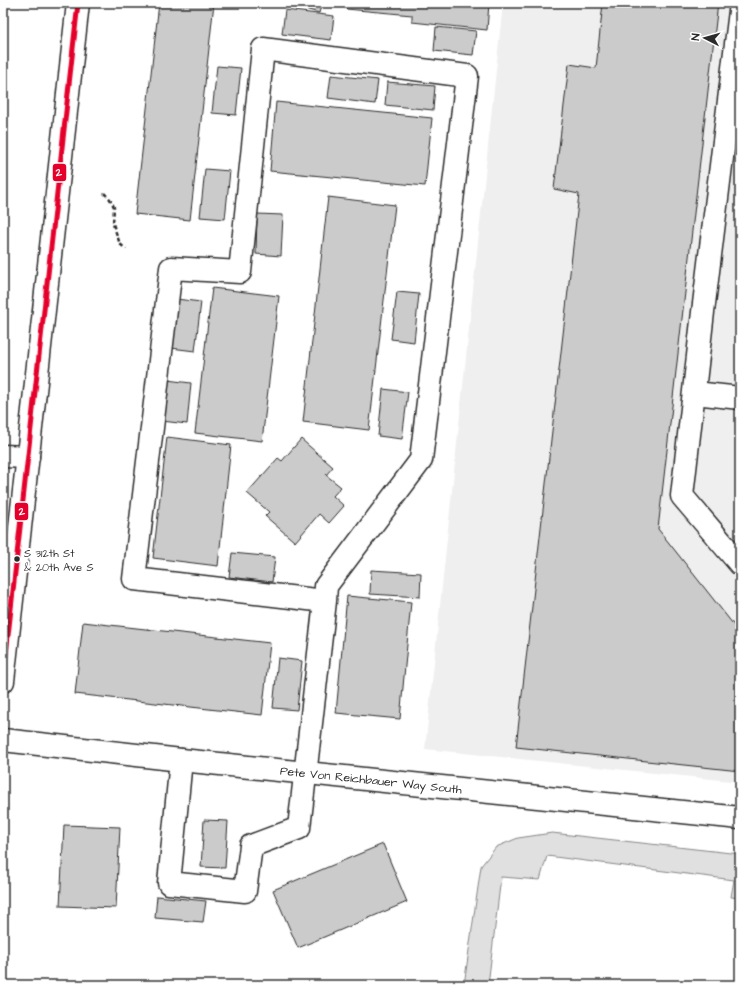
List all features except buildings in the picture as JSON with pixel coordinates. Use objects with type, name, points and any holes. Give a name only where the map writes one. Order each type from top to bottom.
[{"type":"street","points":[[3,681],[78,3]]},
{"type":"street","points":[[740,11],[736,70],[703,312],[695,393],[682,496],[740,564]]},
{"type":"street","points":[[181,760],[169,883],[245,891],[251,846],[299,828],[306,774],[325,601],[326,586],[421,460],[467,76],[263,49],[240,272],[172,268],[134,579],[325,601]]},
{"type":"street","points":[[695,393],[740,398]]},
{"type":"street","points":[[3,456],[28,457]]},
{"type":"street","name":"Pete Von Reichbauer Way South","points":[[3,740],[306,774],[740,818]]},
{"type":"path","points":[[104,193],[110,199],[114,207],[113,224],[120,244],[126,249]]},
{"type":"shaded area","points":[[503,3],[740,3],[740,782],[425,749]]},
{"type":"shaded area","points":[[552,833],[740,854],[740,898],[731,897],[734,880],[547,856],[540,880],[501,877],[488,985],[464,985],[481,866],[496,847],[518,838]]},
{"type":"transit line","name":"2","points":[[3,681],[78,3]]},
{"type":"place","name":"S 312th St & 20th Ave S","points":[[17,559]]}]
